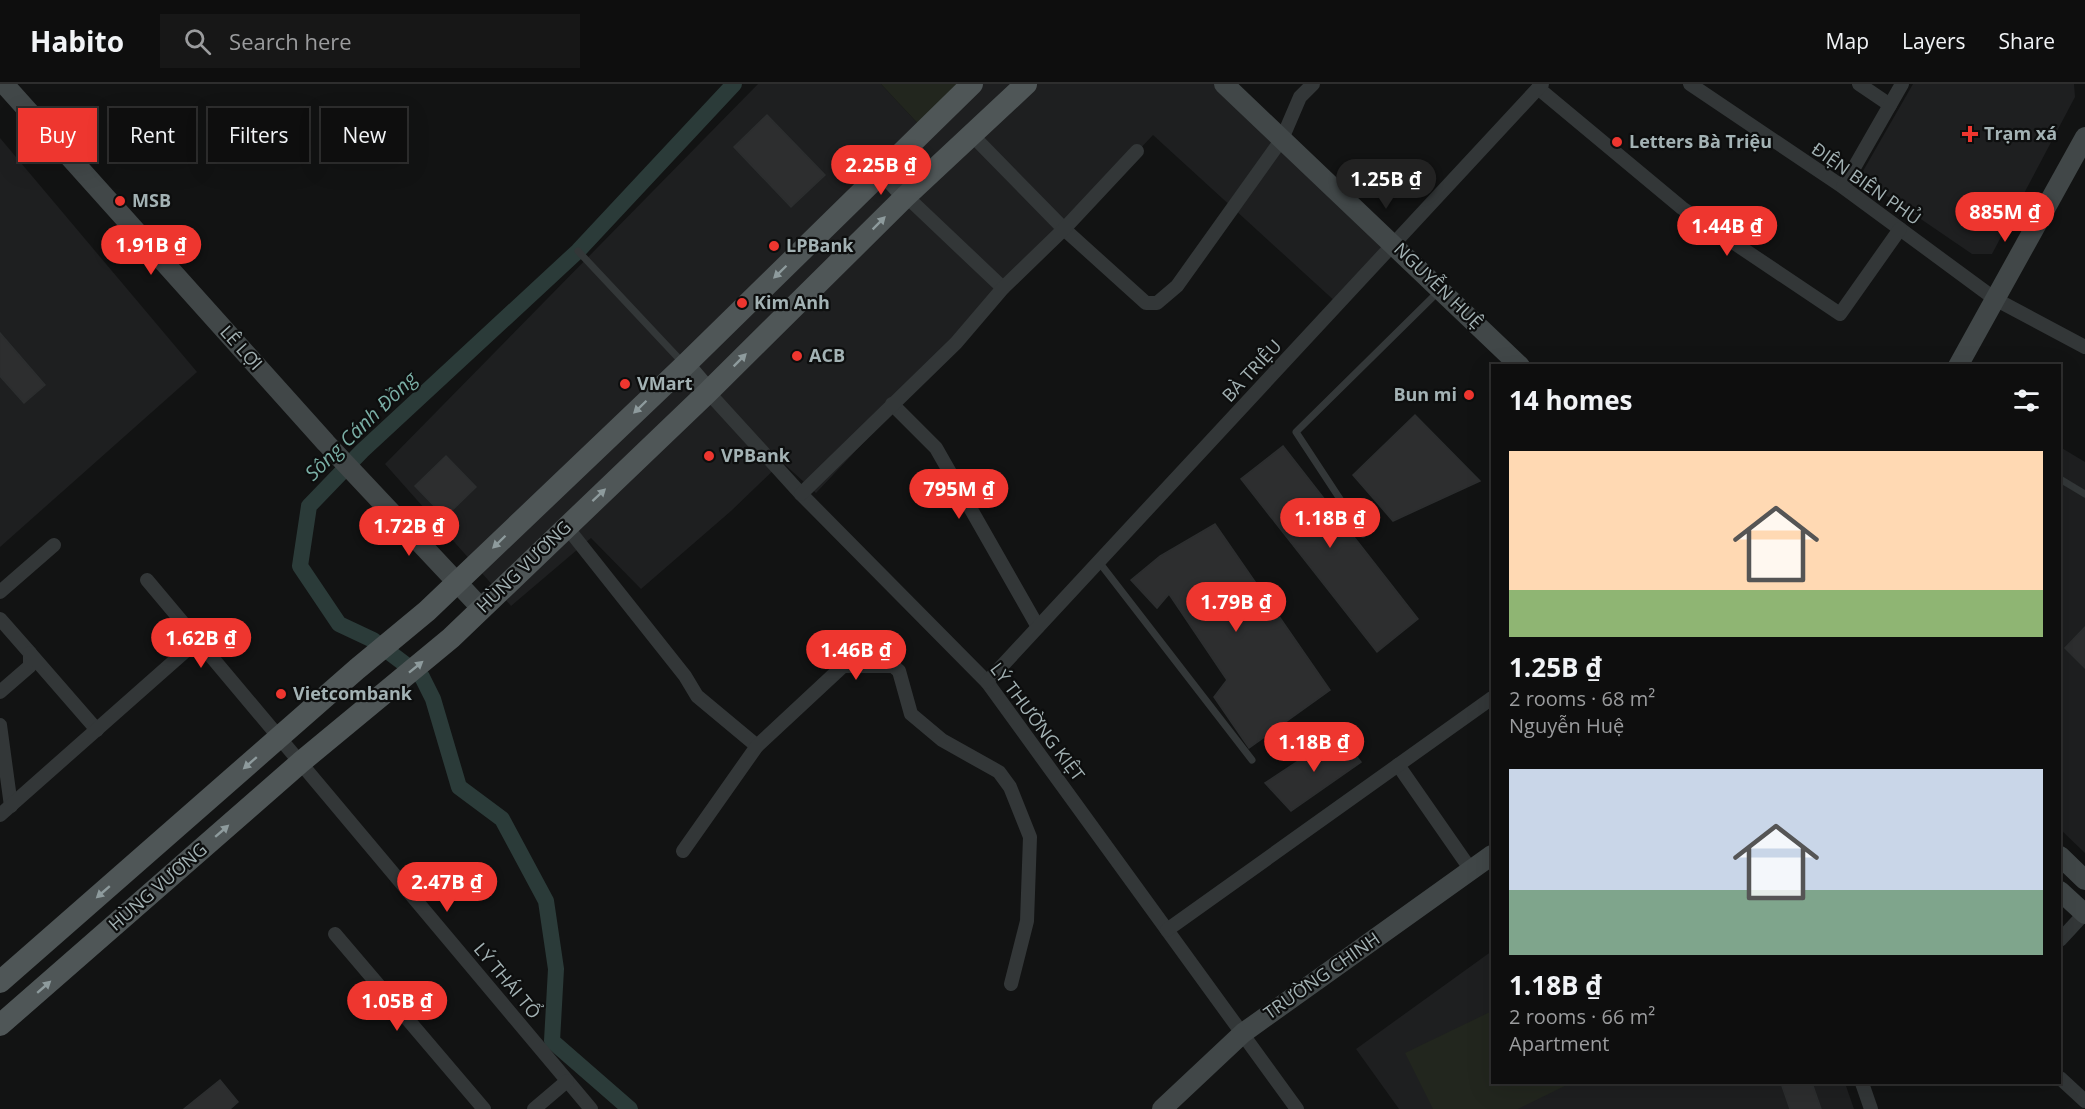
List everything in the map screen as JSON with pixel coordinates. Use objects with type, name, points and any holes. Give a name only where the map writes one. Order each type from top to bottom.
[{"type":"main road","name":"HÙNG VƯƠNG","points":[[0,982],[357,669],[427,611],[685,365],[972,84]]},
{"type":"main road","name":"HÙNG VƯƠNG","points":[[0,1025],[301,762],[451,638],[708,392],[906,196],[1026,84]]},
{"type":"street","name":"LÊ LỢI","points":[[4,84],[327,443],[482,609]]},
{"type":"street","name":"NGUYỄN HUỆ","points":[[1224,84],[1518,364]]},
{"type":"street","points":[[972,135],[1064,229],[1146,303],[1157,303],[1177,286],[1282,139],[1300,97],[1313,84]]},
{"type":"street","name":"ĐIỆN BIÊN PHỦ","points":[[1690,84],[1843,187],[1995,299],[2085,347]]},
{"type":"street","points":[[1859,84],[1890,105]]},
{"type":"street","points":[[1843,187],[1902,84]]},
{"type":"street","points":[[1540,86],[1682,208],[1840,314],[1900,229]]},
{"type":"street","name":"BÀ TRIỆU","points":[[987,682],[1540,86]]},
{"type":"street","points":[[1959,364],[2085,137]]},
{"type":"street","points":[[801,494],[956,343],[1003,288],[1064,229],[1137,151]]},
{"type":"street","points":[[883,171],[906,196],[1003,288]]},
{"type":"street","points":[[685,365],[708,392]]},
{"type":"street","name":"LÝ THƯỜNG KIỆT","points":[[708,392],[801,494],[987,682],[1297,1109]]},
{"type":"street","points":[[892,404],[936,448],[1038,627]]},
{"type":"street","points":[[566,526],[685,676],[697,696],[757,746]]},
{"type":"street","points":[[0,592],[54,545]]},
{"type":"street","name":"LÝ THÁI TỔ","points":[[147,580],[591,1109]]},
{"type":"street","points":[[0,619],[97,730]]},
{"type":"street","points":[[0,815],[198,640]]},
{"type":"street","points":[[0,692],[30,666],[30,653]]},
{"type":"street","points":[[683,851],[757,746],[843,666],[893,666],[899,671],[911,714],[942,740],[999,772],[1010,787],[1030,837],[1027,921],[1011,984]]},
{"type":"street","points":[[1167,930],[1491,699]]},
{"type":"street","points":[[0,725],[11,806]]},
{"type":"street","points":[[1398,765],[1471,870]]},
{"type":"street","name":"TRƯỜNG CHINH","points":[[1162,1109],[1243,1033],[1491,856]]},
{"type":"street","points":[[2061,857],[2085,880]]},
{"type":"street","points":[[2061,892],[2085,913],[2061,939]]},
{"type":"street","points":[[335,934],[484,1109]]},
{"type":"street","points":[[2061,1079],[2085,1101]]},
{"type":"street","points":[[534,1109],[567,1081]]},
{"type":"street","points":[[1862,1084],[1871,1109]]},
{"type":"lane","points":[[578,251],[685,365]]},
{"type":"lane","points":[[1363,534],[1296,432],[1441,289]]},
{"type":"lane","points":[[2061,480],[2085,494]]},
{"type":"lane","points":[[1099,562],[1252,760]]},
{"type":"shaded area","points":[[758,84],[881,84],[924,130],[972,84],[1224,84],[1394,244],[1338,304],[1153,135],[816,493],[782,462],[731,511],[641,589],[591,538],[511,606],[385,464]]},
{"type":"shaded area","points":[[881,84],[972,84],[924,130]]},
{"type":"shaded area","name":"Trạm xá","points":[[1913,84],[2074,84],[2075,97],[1992,254],[1972,254],[1868,183],[1863,171]]},
{"type":"shaded area","points":[[0,138],[197,372],[0,547]]},
{"type":"shaded area","points":[[2061,448],[2085,462],[2085,853],[2061,830]]},
{"type":"shaded area","points":[[1491,952],[1491,1084],[1845,1084],[1854,1109],[1399,1109],[1356,1049]]},
{"type":"shaded area","points":[[1491,1011],[1491,1084],[1569,1084],[1518,1109],[1433,1109],[1405,1053]]},
{"type":"building","points":[[767,115],[825,175],[791,207],[734,147]]},
{"type":"building","points":[[0,333],[45,385],[24,403],[0,376]]},
{"type":"building","points":[[1415,415],[1480,481],[1393,521],[1353,475]]},
{"type":"building","points":[[1283,446],[1418,619],[1377,652],[1241,479]]},
{"type":"building","points":[[446,456],[476,487],[445,517],[415,486]]},
{"type":"building","points":[[1215,524],[1330,690],[1249,748],[1214,697],[1227,680],[1169,594],[1157,608],[1131,580],[1160,556]]},
{"type":"building","points":[[2085,627],[2085,668],[2065,648]]},
{"type":"building","points":[[1339,734],[1361,762],[1291,811],[1265,783]]},
{"type":"building","points":[[220,1080],[238,1102],[230,1109],[184,1109]]},
{"type":"building","points":[[1781,1084],[1812,1084],[1821,1109],[1790,1109]]},
{"type":"waterway","name":"Sông Cánh Đồng","points":[[630,1109],[552,1041],[556,969],[546,901],[502,819],[459,787],[433,699],[422,677],[373,640],[339,624],[300,566],[309,506],[362,451],[578,251],[734,84]]},
{"type":"place","name":"Trạm xá","points":[[1970,134]]},
{"type":"place","name":"Letters Bà Triệu","points":[[1617,142]]},
{"type":"place","name":"MSB","points":[[120,201]]},
{"type":"place","name":"LPBank","points":[[774,246]]},
{"type":"place","name":"Kim Anh","points":[[742,303]]},
{"type":"place","name":"ACB","points":[[797,356]]},
{"type":"place","name":"VMart","points":[[625,384]]},
{"type":"place","name":"Bun mi","points":[[1469,395]]},
{"type":"place","name":"VPBank","points":[[709,456]]},
{"type":"place","name":"Vietcombank","points":[[281,694]]}]
